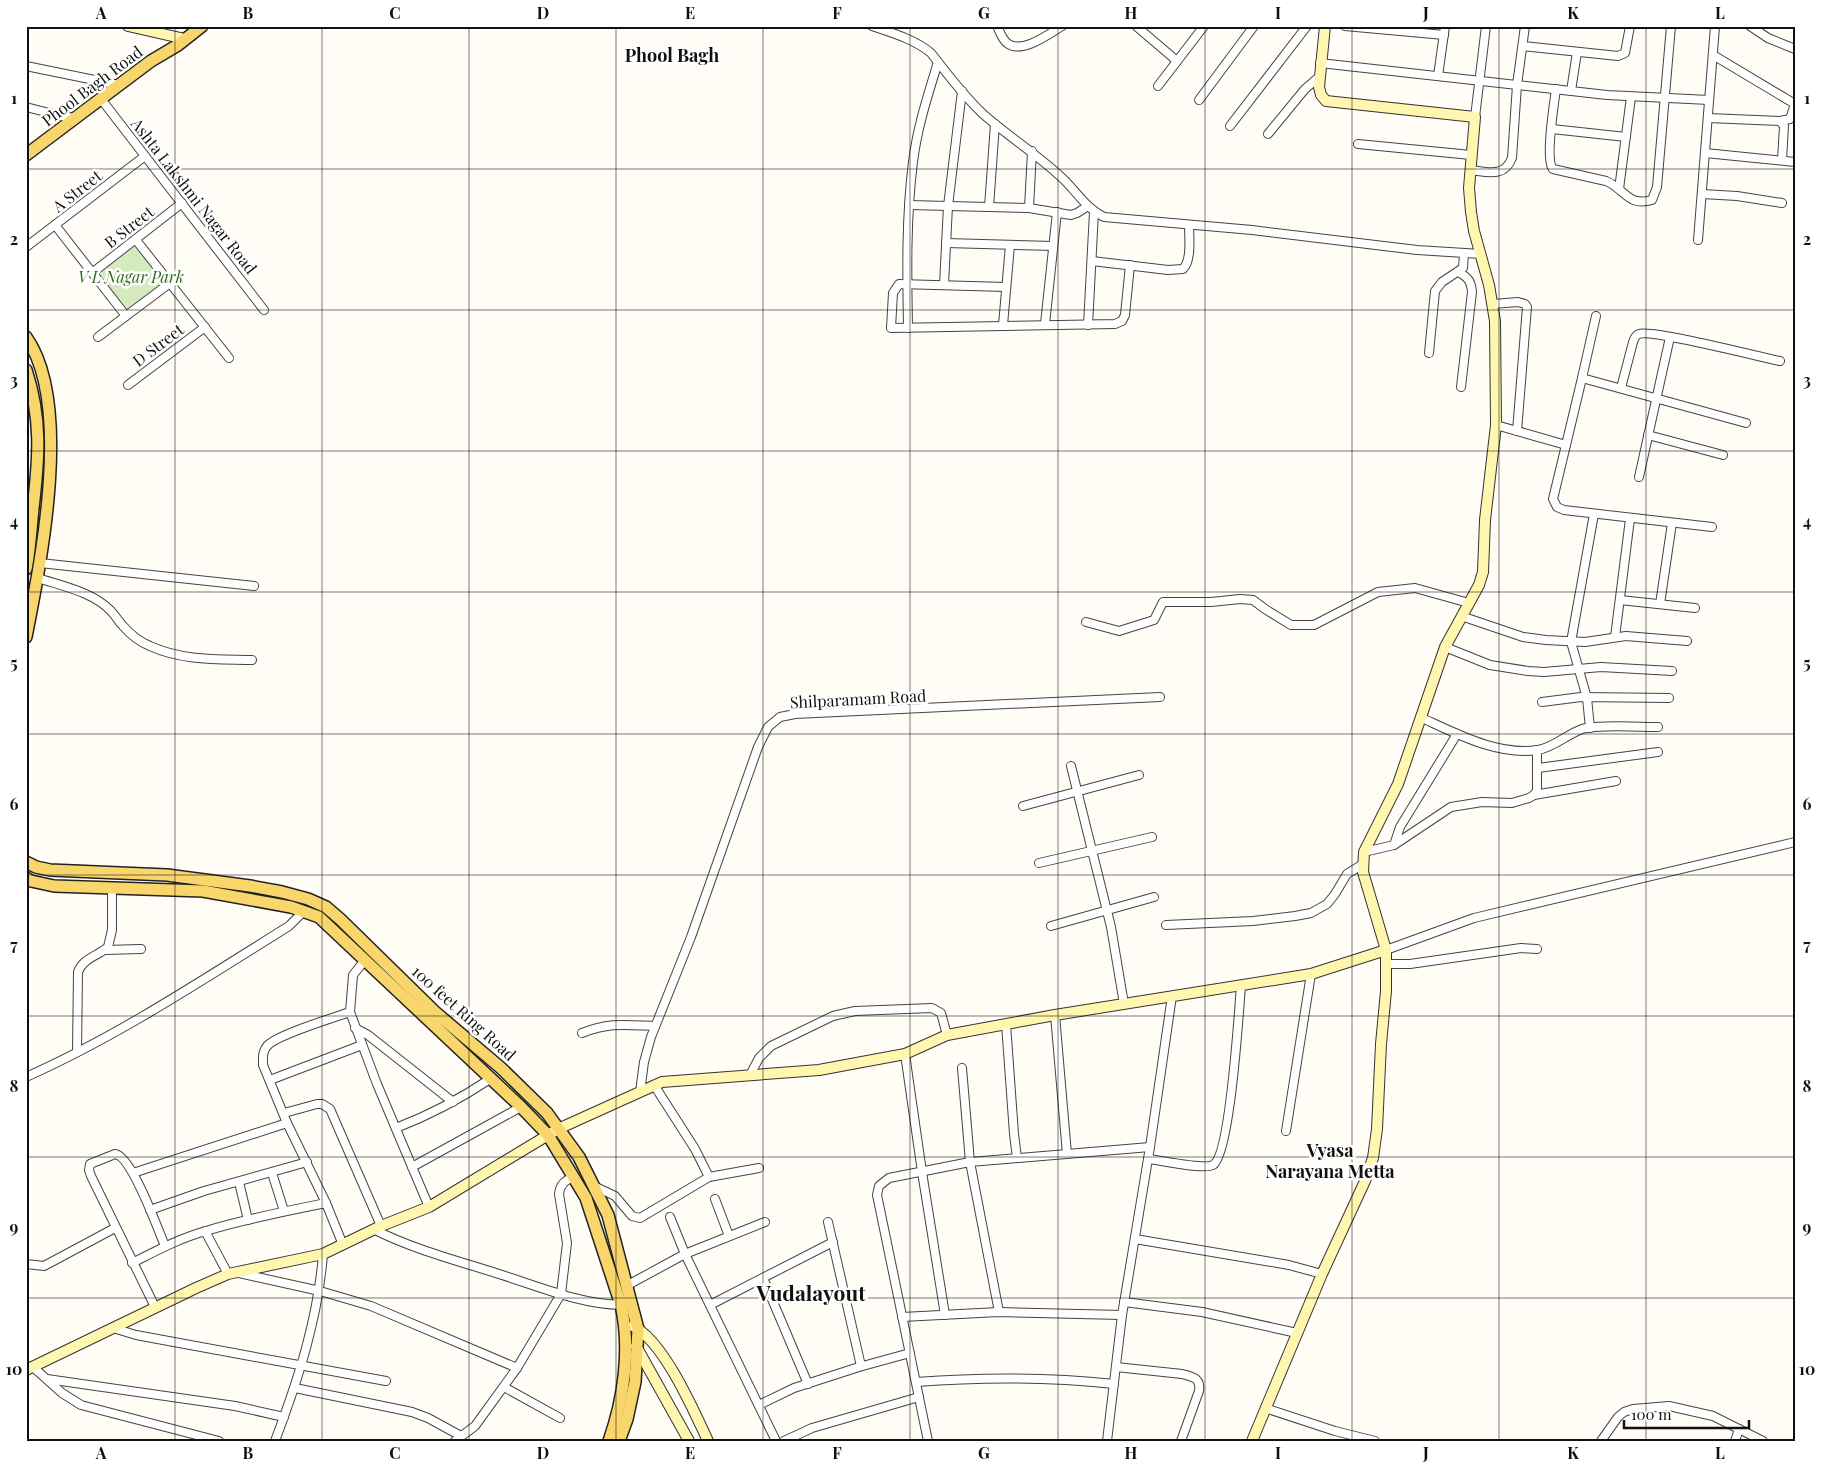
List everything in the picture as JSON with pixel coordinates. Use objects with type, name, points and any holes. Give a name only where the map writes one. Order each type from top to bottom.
[{"type":"main road","name":"Phool Bagh Road","points":[[26,155],[31,146],[76,118],[202,26]]},
{"type":"main road","points":[[26,337],[37,354],[46,388],[50,449],[40,563],[26,637]]},
{"type":"main road","points":[[26,370],[32,418],[39,433],[38,471],[29,528],[26,569]]},
{"type":"main road","name":"100 feet Ring Road","points":[[26,862],[36,867],[50,870],[167,875],[250,886],[308,899],[326,907],[435,1012],[501,1068],[547,1113],[553,1132],[586,1198],[621,1304],[625,1322],[624,1377],[608,1441]]},
{"type":"main road","name":"100 feet Ring Road","points":[[26,878],[54,886],[203,891],[291,907],[319,917],[521,1107],[553,1132],[579,1157],[608,1215],[638,1329],[635,1382],[627,1419],[619,1441]]},
{"type":"street","points":[[128,26],[185,40]]},
{"type":"street","points":[[872,26],[921,45],[931,53],[982,113],[1032,151],[1071,186],[1094,212],[1104,217],[1252,230],[1417,250],[1481,254]]},
{"type":"street","points":[[997,26],[1006,43],[1020,47],[1032,44],[1062,26]]},
{"type":"street","points":[[1136,26],[1177,61]]},
{"type":"street","points":[[1199,100],[1254,26]]},
{"type":"street","points":[[1230,126],[1307,26]]},
{"type":"street","points":[[1325,26],[1319,77],[1321,95],[1326,101],[1475,117]]},
{"type":"street","points":[[1345,26],[1444,35]]},
{"type":"street","points":[[1438,76],[1445,26]]},
{"type":"street","points":[[1252,1441],[1322,1274],[1365,1181],[1373,1158],[1377,1129],[1381,1044],[1386,991],[1386,950],[1363,872],[1364,852],[1398,784],[1445,647],[1479,585],[1483,572],[1485,520],[1496,425],[1495,321],[1493,304],[1474,231],[1469,188],[1478,80],[1486,26]]},
{"type":"street","points":[[1470,170],[1502,171],[1508,166],[1512,158],[1517,85],[1525,26]]},
{"type":"street","points":[[1523,46],[1610,56],[1622,55],[1626,49],[1630,26]]},
{"type":"street","points":[[1556,89],[1549,162],[1553,169],[1606,181],[1619,189],[1629,199],[1645,202],[1652,200],[1658,187],[1671,26]]},
{"type":"street","points":[[1698,240],[1715,26]]},
{"type":"street","points":[[1750,26],[1768,38],[1795,49]]},
{"type":"street","points":[[1158,86],[1199,28]]},
{"type":"street","points":[[1572,91],[1577,52]]},
{"type":"street","points":[[1708,118],[1780,121],[1790,119],[1795,104],[1713,55]]},
{"type":"street","points":[[908,328],[909,205],[916,143],[938,62]]},
{"type":"street","points":[[1320,63],[1631,97],[1709,100]]},
{"type":"street","points":[[26,66],[119,85]]},
{"type":"street","points":[[1268,134],[1305,89],[1319,77]]},
{"type":"street","points":[[944,285],[948,206],[962,91]]},
{"type":"street","points":[[1619,189],[1631,97]]},
{"type":"street","name":"Ashta Lakshmi Nagar Road","points":[[101,99],[264,310]]},
{"type":"street","points":[[26,107],[76,118]]},
{"type":"street","points":[[1780,121],[1784,126],[1782,160]]},
{"type":"street","points":[[990,207],[995,124]]},
{"type":"street","points":[[1552,130],[1626,137]]},
{"type":"street","points":[[1358,144],[1471,155]]},
{"type":"street","points":[[1029,208],[1032,151]]},
{"type":"street","points":[[1705,153],[1795,162]]},
{"type":"street","name":"A Street","points":[[26,247],[145,156]]},
{"type":"street","points":[[1702,194],[1737,196],[1782,204]]},
{"type":"street","name":"B Street","points":[[92,273],[182,203]]},
{"type":"street","points":[[909,205],[1029,208],[1071,214],[1077,213],[1088,206]]},
{"type":"street","points":[[1045,324],[1057,212]]},
{"type":"street","points":[[1088,325],[1094,212]]},
{"type":"street","points":[[55,225],[126,316]]},
{"type":"street","points":[[1092,261],[1168,270],[1183,269],[1187,266],[1188,260],[1189,225]]},
{"type":"street","points":[[136,240],[229,358]]},
{"type":"street","points":[[946,243],[1053,246]]},
{"type":"street","points":[[1003,325],[1010,245]]},
{"type":"street","points":[[1429,353],[1435,291],[1442,282],[1462,268],[1464,254]]},
{"type":"street","points":[[1006,287],[899,284],[893,293],[891,328],[1116,324],[1122,321],[1125,315],[1130,266]]},
{"type":"street","points":[[1458,272],[1466,276],[1470,281],[1472,292],[1462,387]]},
{"type":"street","points":[[98,337],[170,283]]},
{"type":"street","points":[[1493,304],[1518,302],[1527,306],[1517,431]]},
{"type":"street","points":[[1596,316],[1553,499],[1554,503],[1557,507],[1564,510],[1712,527]]},
{"type":"street","name":"D Street","points":[[128,385],[205,327]]},
{"type":"street","points":[[1621,388],[1635,337],[1647,332],[1780,361]]},
{"type":"street","points":[[1639,477],[1670,336]]},
{"type":"street","points":[[1582,378],[1746,423]]},
{"type":"street","points":[[1496,425],[1566,444]]},
{"type":"street","points":[[1648,435],[1723,455]]},
{"type":"street","points":[[1590,728],[1587,698],[1571,642],[1594,514]]},
{"type":"street","points":[[1615,636],[1630,518]]},
{"type":"street","points":[[1660,604],[1672,523]]},
{"type":"street","points":[[40,563],[254,586]]},
{"type":"street","points":[[38,578],[75,590],[99,601],[111,610],[122,626],[133,636],[171,654],[189,657],[252,660]]},
{"type":"street","points":[[1086,622],[1120,631],[1154,620],[1163,602],[1212,602],[1240,599],[1253,600],[1291,625],[1314,625],[1378,592],[1415,588],[1469,603]]},
{"type":"street","points":[[1620,600],[1695,608]]},
{"type":"street","points":[[1461,616],[1523,637],[1571,642],[1585,642],[1615,636],[1652,637],[1687,641]]},
{"type":"street","points":[[1445,647],[1490,665],[1506,668],[1544,672],[1601,667],[1672,671]]},
{"type":"street","name":"Shilparamam Road","points":[[640,1092],[644,1062],[655,1026],[691,937],[758,747],[768,727],[780,717],[795,714],[1160,697]]},
{"type":"street","points":[[1542,702],[1587,698],[1669,698]]},
{"type":"street","points":[[1422,718],[1457,734],[1506,749],[1538,750],[1550,747],[1576,732],[1590,728],[1658,727]]},
{"type":"street","points":[[1394,845],[1400,827],[1457,734]]},
{"type":"street","points":[[1534,795],[1537,791],[1538,783],[1538,750]]},
{"type":"street","points":[[1538,768],[1658,752]]},
{"type":"street","points":[[1071,766],[1107,911],[1124,1004]]},
{"type":"street","points":[[1023,806],[1139,775]]},
{"type":"street","points":[[1364,852],[1394,845],[1451,807],[1482,802],[1512,803],[1523,801],[1534,795],[1616,781]]},
{"type":"street","points":[[1039,863],[1152,837]]},
{"type":"street","points":[[29,1368],[155,1307],[232,1273],[323,1254],[429,1207],[553,1132],[662,1082],[819,1070],[905,1054],[947,1035],[1055,1015],[1310,974],[1386,950],[1474,918],[1795,842]]},
{"type":"street","points":[[1166,925],[1253,921],[1311,913],[1326,904],[1335,894],[1347,874],[1362,864]]},
{"type":"street","points":[[77,1052],[78,972],[80,966],[85,961],[108,947],[112,938],[112,887]]},
{"type":"street","points":[[1051,926],[1154,897]]},
{"type":"street","points":[[26,1077],[77,1052],[154,1009],[290,926],[304,912]]},
{"type":"street","points":[[1386,964],[1410,964],[1520,948],[1537,949]]},
{"type":"street","points":[[105,950],[141,949]]},
{"type":"street","points":[[364,960],[353,974],[350,1012],[429,1207]]},
{"type":"street","points":[[1286,1131],[1310,974]]},
{"type":"street","points":[[1148,1159],[1205,1167],[1214,1164],[1218,1159],[1225,1134],[1229,1108],[1237,1044],[1241,985]]},
{"type":"street","points":[[1107,1441],[1122,1315],[1150,1147],[1172,996]]},
{"type":"street","points":[[750,1075],[759,1058],[772,1046],[833,1016],[855,1011],[932,1008],[941,1013],[947,1035]]},
{"type":"street","points":[[343,1245],[326,1203],[287,1123],[263,1065],[263,1058],[264,1052],[274,1040],[350,1012]]},
{"type":"street","points":[[1055,1015],[1068,1154]]},
{"type":"street","points":[[582,1033],[599,1026],[614,1024],[655,1026]]},
{"type":"street","points":[[1006,1024],[1014,1134],[1018,1158]]},
{"type":"street","points":[[355,1028],[368,1035],[453,1102]]},
{"type":"street","points":[[270,1080],[362,1045]]},
{"type":"street","points":[[905,1054],[945,1315]]},
{"type":"street","points":[[962,1068],[970,1162],[999,1312]]},
{"type":"street","points":[[396,1128],[422,1118],[453,1102],[490,1078]]},
{"type":"street","points":[[654,1085],[695,1149],[709,1177]]},
{"type":"street","points":[[284,1113],[317,1104],[322,1104],[330,1109],[378,1228],[414,1247],[561,1294],[605,1304],[621,1304]]},
{"type":"street","points":[[412,1167],[521,1107]]},
{"type":"street","points":[[133,1174],[287,1123]]},
{"type":"street","points":[[928,1441],[877,1190],[882,1182],[888,1178],[970,1162],[1150,1147]]},
{"type":"street","points":[[155,1307],[90,1176],[89,1166],[93,1162],[119,1154],[133,1174],[165,1246]]},
{"type":"street","points":[[150,1210],[204,1191],[307,1162]]},
{"type":"street","points":[[594,1186],[615,1196],[632,1216],[640,1218],[709,1177],[759,1168]]},
{"type":"street","points":[[272,1173],[284,1211]]},
{"type":"street","points":[[295,1388],[412,1412],[428,1418],[458,1439],[475,1426],[504,1387],[561,1294],[567,1243],[559,1194],[563,1183],[574,1176]]},
{"type":"street","points":[[239,1182],[248,1220]]},
{"type":"street","points":[[715,1199],[729,1236]]},
{"type":"street","points":[[132,1263],[165,1246],[206,1231],[284,1211],[326,1203]]},
{"type":"street","points":[[670,1217],[685,1254],[776,1441]]},
{"type":"street","points":[[626,1286],[685,1254],[765,1222]]},
{"type":"street","points":[[828,1222],[861,1366]]},
{"type":"street","points":[[26,1264],[44,1266],[115,1228]]},
{"type":"street","points":[[206,1231],[232,1273],[320,1291],[370,1306],[516,1368]]},
{"type":"street","points":[[1135,1239],[1289,1265],[1322,1274]]},
{"type":"street","points":[[710,1305],[833,1242]]},
{"type":"street","points":[[275,1441],[302,1366],[320,1291],[323,1254]]},
{"type":"street","points":[[762,1278],[808,1384]]},
{"type":"street","points":[[1124,1302],[1202,1312],[1296,1334]]},
{"type":"street","points":[[902,1317],[999,1312],[1122,1315]]},
{"type":"street","points":[[625,1322],[638,1329],[656,1348],[690,1402],[708,1441]]},
{"type":"street","points":[[113,1328],[136,1335],[386,1381]]},
{"type":"street","points":[[626,1340],[637,1347],[689,1441]]},
{"type":"street","points":[[759,1405],[794,1388],[861,1366],[910,1353]]},
{"type":"street","points":[[1116,1367],[1182,1374],[1198,1380],[1200,1385],[1199,1391],[1181,1441]]},
{"type":"street","points":[[29,1368],[81,1405],[218,1441]]},
{"type":"street","points":[[916,1382],[999,1378],[1063,1378],[1114,1384]]},
{"type":"street","points":[[47,1379],[235,1406],[284,1417]]},
{"type":"street","points":[[504,1387],[560,1418]]},
{"type":"street","points":[[784,1441],[812,1428],[919,1397]]},
{"type":"street","points":[[1602,1441],[1618,1417],[1624,1412],[1633,1409],[1678,1407],[1713,1416],[1764,1441]]},
{"type":"street","points":[[1265,1408],[1343,1437],[1375,1441]]},
{"type":"street","points":[[1735,1441],[1739,1429]]},
{"type":"green space","name":"V L Nagar Park","points":[[135,244],[164,282],[126,310],[98,272]]},
{"type":"district","name":"Phool Bagh","points":[[672,56]]},
{"type":"district","name":"Vyasa Narayana Metta","points":[[1330,1161]]},
{"type":"district","name":"Vudalayout","points":[[811,1294]]}]
